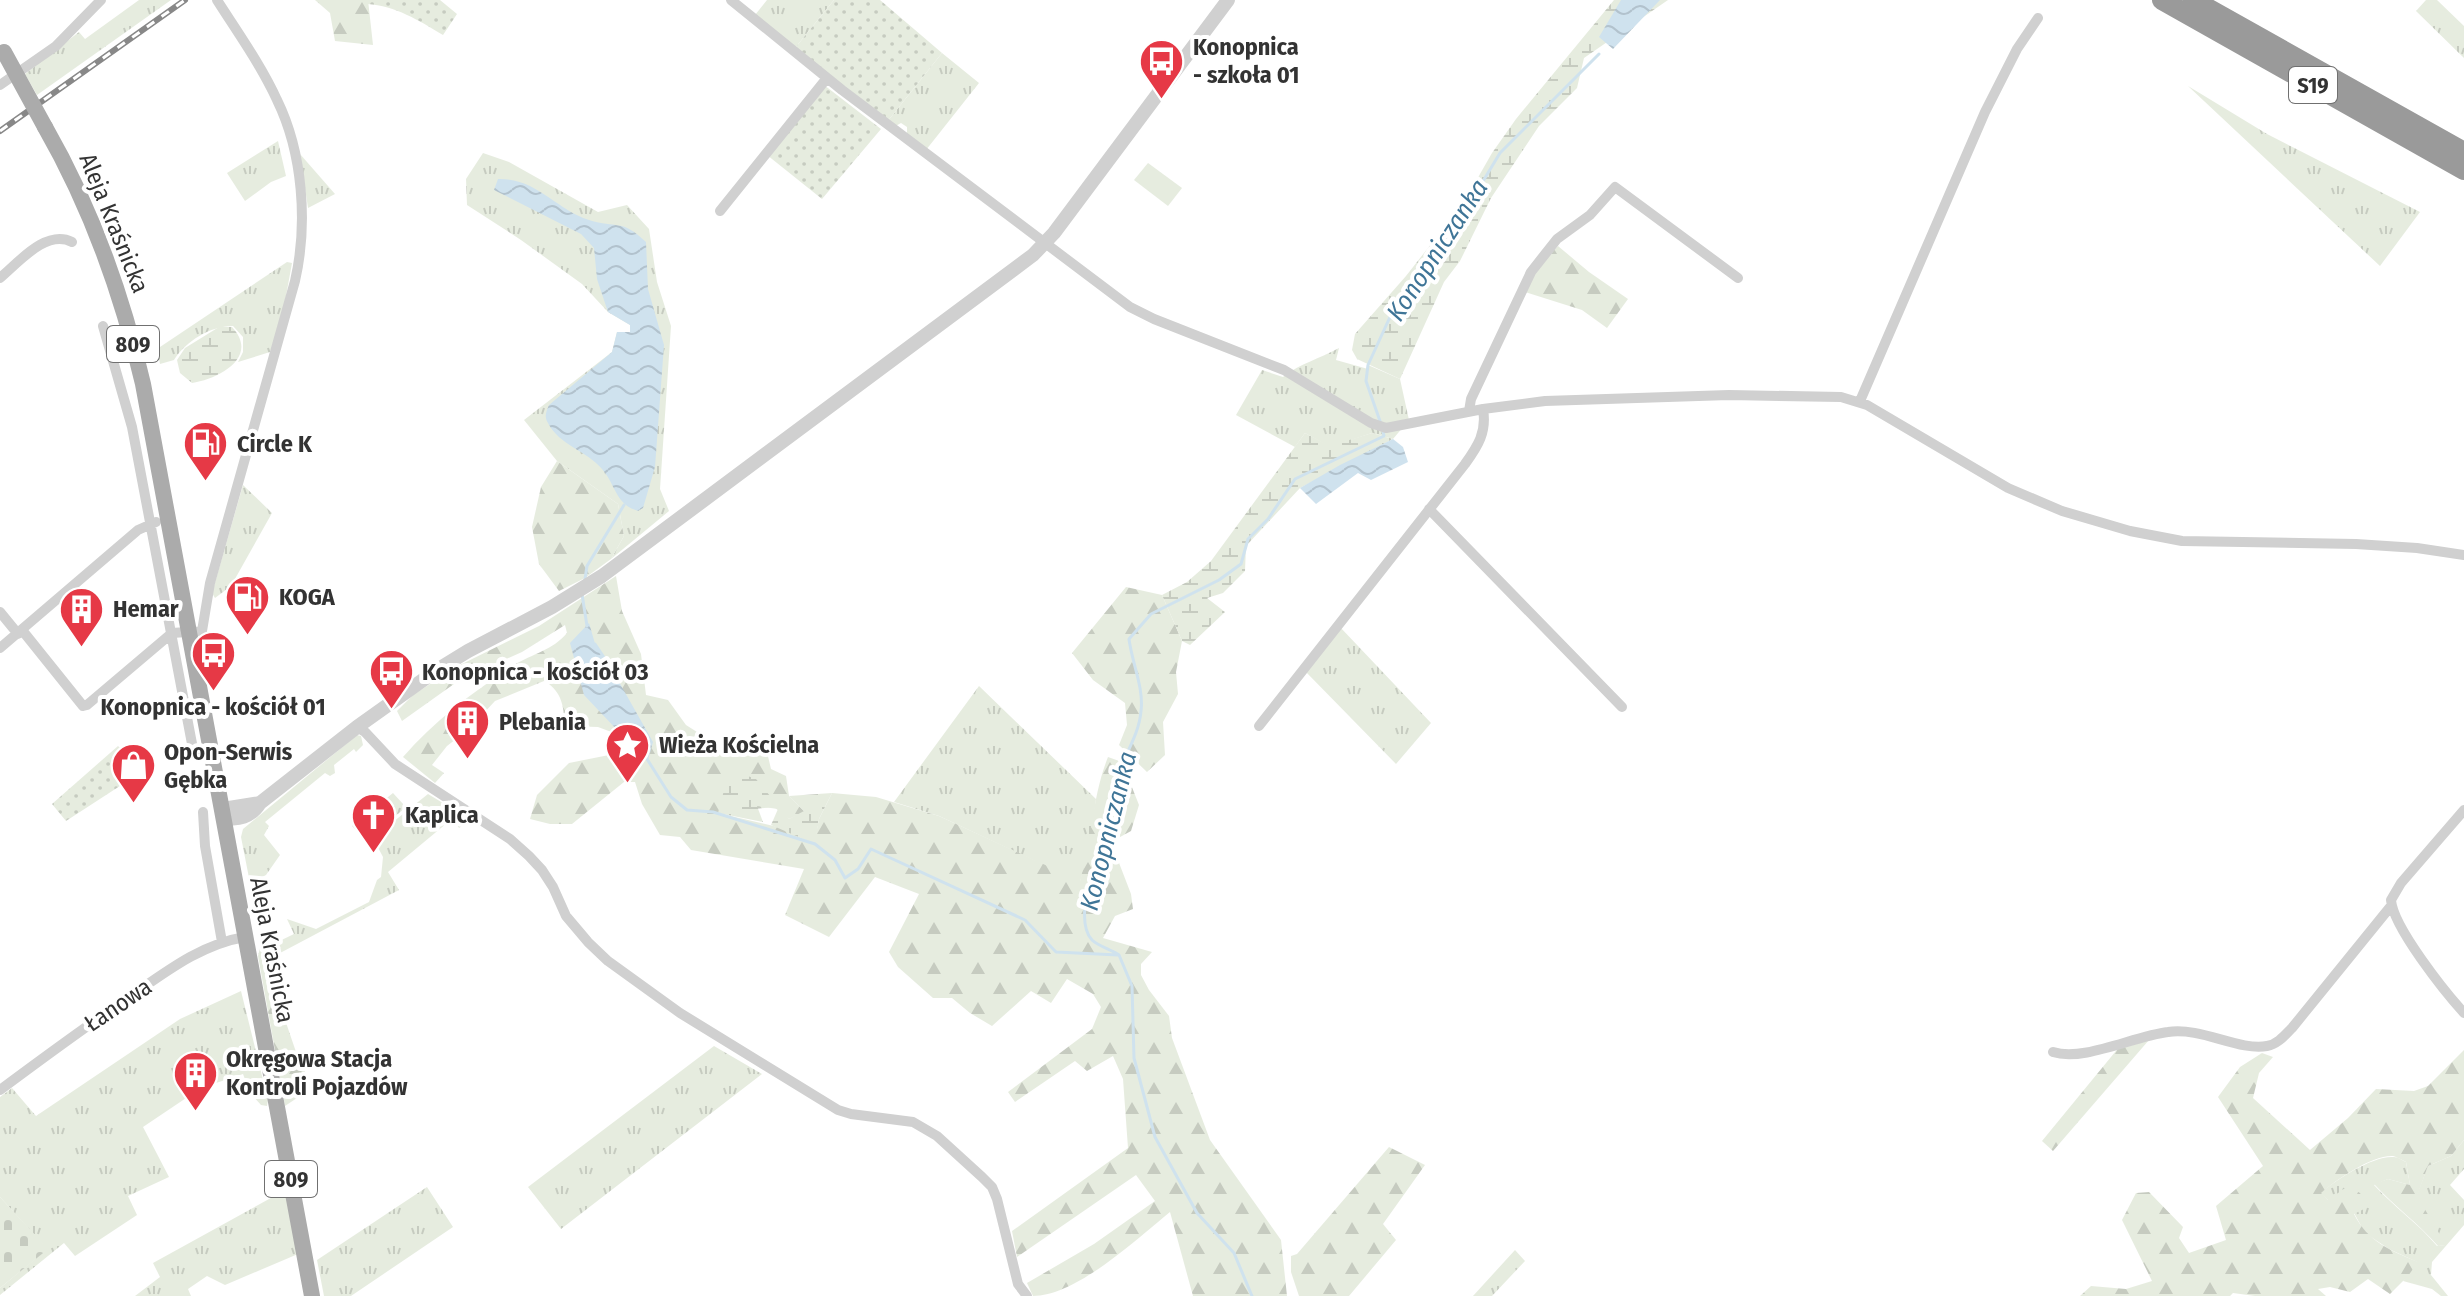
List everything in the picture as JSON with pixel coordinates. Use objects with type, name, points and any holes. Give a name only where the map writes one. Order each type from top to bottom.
[{"type":"highway","name":"S19","points":[[2162,0],[2464,170]]},
{"type":"highway","name":"S19","points":[[2193,0],[2464,152]]},
{"type":"main road","name":"Aleja Kraśnicka","points":[[2,49],[86,209],[118,291],[143,384],[161,522],[180,582],[180,632],[211,754],[312,1296]]},
{"type":"street","points":[[0,85],[56,46],[101,0]]},
{"type":"street","points":[[0,612],[83,706],[180,632],[202,631],[210,583],[285,317],[299,256],[299,180],[289,131],[278,101],[217,0]]},
{"type":"street","points":[[731,0],[827,78],[1045,244],[1143,314],[1284,370],[1382,426],[1545,401],[1820,395],[1860,401],[2008,488],[2062,511],[2130,531],[2182,541],[2356,544],[2464,555]]},
{"type":"street","points":[[223,817],[229,808],[260,803],[357,727],[454,659],[602,576],[1045,244],[1228,0]]},
{"type":"street","points":[[1860,401],[1985,112],[2017,49],[2038,18]]},
{"type":"street","points":[[720,211],[827,78]]},
{"type":"street","points":[[1469,411],[1471,399],[1531,272],[1557,239],[1590,215],[1615,187],[1738,278]]},
{"type":"street","points":[[0,278],[50,238],[64,238],[72,242]]},
{"type":"street","points":[[0,648],[109,554],[161,522],[103,326]]},
{"type":"street","points":[[1259,726],[1480,442],[1484,426],[1483,409]]},
{"type":"street","points":[[1429,509],[1622,707]]},
{"type":"street","name":"Aleja Kraśnicka","points":[[161,522],[180,632]]},
{"type":"street","points":[[357,727],[403,770],[510,839],[542,870],[566,916],[588,942],[669,1006],[838,1110],[904,1119],[937,1136],[995,1193],[1018,1284],[1027,1296]]},
{"type":"street","points":[[2464,810],[2401,883],[2391,900],[2391,906],[2434,978],[2464,1013]]},
{"type":"street","points":[[203,812],[205,846],[222,942]]},
{"type":"street","points":[[2053,1052],[2067,1056],[2083,1054],[2117,1043],[2179,1032],[2269,1046],[2292,1028],[2391,906]]},
{"type":"street","name":"Łanowa","points":[[0,1090],[66,1040],[168,971],[222,942],[245,937]]},
{"type":"green space","points":[[139,0],[171,0],[37,95],[25,74],[79,32],[85,39]]},
{"type":"green space","points":[[315,0],[368,0],[373,45],[335,41],[330,13]]},
{"type":"green space","points":[[368,0],[440,0],[457,14],[443,35],[397,11],[367,4]]},
{"type":"green space","points":[[767,0],[834,0],[795,48],[755,15]]},
{"type":"green space","points":[[834,0],[880,0],[942,53],[887,122],[795,48]]},
{"type":"green space","points":[[1614,0],[1668,0],[1584,58],[1577,88],[1539,126],[1491,198],[1460,261],[1444,282],[1400,379],[1357,359],[1352,350],[1355,334],[1464,202],[1516,119]]},
{"type":"green space","points":[[2426,0],[2437,0],[2464,26],[2464,58],[2416,11]]},
{"type":"green space","points":[[942,53],[979,83],[926,150],[907,136],[907,127],[901,123],[894,127],[887,122]]},
{"type":"green space","points":[[824,85],[881,129],[822,199],[767,155]]},
{"type":"green space","points":[[2188,86],[2267,134],[2420,212],[2380,266]]},
{"type":"green space","points":[[278,141],[286,176],[271,182],[245,201],[227,173]]},
{"type":"green space","points":[[483,153],[509,162],[598,212],[627,205],[649,229],[657,282],[671,326],[660,489],[669,511],[611,559],[624,536],[618,504],[557,461],[524,420],[612,352],[617,332],[630,332],[630,325],[608,312],[582,284],[467,205],[466,179]]},
{"type":"green space","points":[[300,154],[335,194],[308,208]]},
{"type":"green space","points":[[1148,163],[1182,188],[1168,206],[1134,180]]},
{"type":"green space","points":[[1558,246],[1628,299],[1607,328],[1582,310],[1525,292],[1535,271]]},
{"type":"green space","points":[[287,262],[292,263],[282,318],[270,352],[238,362],[243,352],[243,337],[233,326],[199,336],[174,360],[160,364],[157,349]]},
{"type":"green space","points":[[219,327],[232,327],[239,338],[239,357],[233,365],[214,377],[192,383],[180,373],[177,360],[185,348]]},
{"type":"green space","points":[[1339,348],[1336,360],[1368,369],[1368,365],[1400,379],[1409,420],[1393,439],[1372,433],[1330,447],[1305,433],[1295,447],[1236,415],[1262,370],[1283,377]]},
{"type":"green space","points":[[1305,433],[1330,446],[1372,433],[1393,439],[1300,488],[1246,546],[1245,571],[1223,593],[1207,598],[1225,612],[1190,645],[1182,641],[1162,595],[1187,582],[1211,561]]},
{"type":"green space","points":[[557,461],[618,504],[624,536],[611,559],[585,578],[559,591],[539,564],[532,527],[541,487]]},
{"type":"green space","points":[[243,485],[272,513],[231,586],[215,598],[212,593]]},
{"type":"green space","points":[[616,576],[622,611],[641,654],[646,695],[668,700],[686,725],[716,744],[743,740],[767,752],[771,769],[786,776],[789,796],[805,812],[789,819],[774,807],[718,813],[782,828],[814,844],[819,819],[832,793],[876,797],[939,816],[1080,881],[1108,757],[1122,762],[1139,805],[1131,831],[1111,842],[1131,894],[1133,909],[1115,916],[1103,938],[1152,952],[1141,964],[1141,975],[1169,1016],[1172,1038],[1210,1140],[1281,1240],[1287,1296],[1193,1296],[1170,1212],[1087,1277],[1068,1287],[1033,1296],[1027,1283],[1094,1244],[1155,1201],[1136,1175],[1017,1257],[1012,1231],[1128,1148],[1123,1079],[1113,1056],[1087,1071],[1075,1061],[1015,1102],[1008,1092],[1092,1029],[1101,1007],[1093,994],[1067,979],[1051,1003],[1031,991],[992,1026],[952,998],[933,998],[898,967],[889,952],[919,894],[875,877],[829,937],[785,915],[804,869],[691,850],[680,837],[660,835],[642,804],[635,782],[624,782],[572,824],[550,824],[530,819],[537,795],[569,763],[624,752],[622,736],[598,727],[564,726],[561,700],[544,681],[495,701],[469,729],[447,746],[432,765],[444,773],[435,783],[403,757],[469,696],[514,665],[561,639],[567,633],[565,625],[522,652],[461,679],[402,721],[397,711],[413,695],[458,666],[539,626]]},
{"type":"green space","points":[[1126,587],[1162,595],[1182,641],[1176,672],[1178,694],[1163,722],[1165,755],[1147,772],[1119,745],[1127,725],[1125,703],[1093,680],[1072,653]]},
{"type":"green space","points":[[1340,627],[1431,723],[1396,764],[1305,671]]},
{"type":"green space","points":[[979,686],[1096,799],[1090,847],[1080,882],[939,816],[894,802]]},
{"type":"green space","points":[[357,735],[361,736],[363,745],[334,765],[335,773],[330,776],[325,773],[265,822],[269,826],[264,835],[280,855],[266,875],[250,883],[241,837],[243,829]]},
{"type":"green space","points":[[118,746],[143,771],[66,821],[52,804]]},
{"type":"green space","points":[[742,774],[756,779],[789,819],[804,811],[789,796],[832,793],[819,819],[815,844],[771,825],[778,809],[757,806],[763,822],[718,813],[727,779]]},
{"type":"green space","points":[[393,793],[404,809],[366,840],[352,826]]},
{"type":"green space","points":[[428,794],[471,820],[459,828],[453,818],[388,872],[399,890],[265,961],[265,948],[294,934],[287,919],[316,929],[369,902],[381,877],[383,857],[373,838]]},
{"type":"green space","points":[[262,940],[265,961],[295,1049],[312,1088],[285,1106],[258,956]]},
{"type":"green space","points":[[241,991],[267,1106],[261,1105],[250,1093],[243,1074],[201,1088],[143,1127],[169,1177],[128,1196],[137,1215],[75,1256],[64,1243],[0,1295],[0,1288],[47,1249],[0,1197],[0,1097],[12,1088],[36,1116],[180,1019]]},
{"type":"green space","points":[[2149,1040],[2053,1151],[2042,1141],[2120,1046]]},
{"type":"green space","points":[[714,1046],[762,1074],[561,1229],[528,1187]]},
{"type":"green space","points":[[2464,1050],[2464,1140],[2451,1156],[2428,1166],[2417,1196],[2446,1245],[2438,1246],[2374,1184],[2388,1179],[2410,1185],[2406,1162],[2393,1156],[2365,1164],[2321,1193],[2328,1200],[2348,1186],[2360,1193],[2368,1207],[2354,1214],[2366,1232],[2389,1249],[2418,1262],[2390,1294],[2368,1279],[2350,1292],[2330,1287],[2318,1289],[2326,1296],[2233,1293],[2230,1296],[2080,1296],[2091,1286],[2126,1289],[2152,1281],[2122,1220],[2136,1193],[2149,1192],[2183,1227],[2179,1238],[2189,1253],[2226,1240],[2216,1206],[2263,1166],[2218,1097],[2240,1067],[2262,1053],[2273,1057],[2259,1073],[2253,1098],[2310,1150],[2376,1089],[2414,1091],[2428,1086]]},
{"type":"green space","points":[[2464,1140],[2464,1169],[2450,1185],[2464,1200],[2464,1225],[2432,1262],[2431,1275],[2448,1296],[2441,1296],[2432,1289],[2403,1281],[2417,1262],[2365,1233],[2354,1213],[2320,1193],[2366,1164],[2385,1157],[2398,1158],[2406,1162],[2410,1185],[2388,1179],[2374,1185],[2437,1246],[2445,1245],[2416,1197],[2428,1166],[2451,1156]]},
{"type":"green space","points":[[1389,1147],[1425,1165],[1383,1224],[1396,1240],[1349,1296],[1299,1296],[1291,1272],[1291,1256],[1297,1254]]},
{"type":"green space","points":[[427,1187],[453,1227],[351,1296],[324,1296],[317,1260]]},
{"type":"green space","points":[[289,1188],[298,1254],[225,1285],[207,1276],[188,1289],[191,1296],[135,1296],[160,1277],[153,1263]]},
{"type":"green space","points":[[0,1197],[48,1249],[0,1288]]},
{"type":"green space","points":[[1515,1250],[1525,1261],[1492,1296],[1473,1296]]},
{"type":"water","points":[[1621,0],[1660,0],[1613,49],[1599,37]]},
{"type":"water","points":[[498,179],[524,183],[577,215],[598,223],[624,227],[646,242],[648,289],[664,345],[655,467],[643,508],[638,511],[620,499],[607,475],[596,463],[553,431],[546,417],[549,405],[612,352],[617,332],[630,332],[630,325],[608,312],[597,279],[594,248],[581,234],[494,190]]},
{"type":"water","points":[[1393,439],[1403,447],[1408,462],[1371,480],[1358,473],[1316,504],[1300,488],[1340,465]]},
{"type":"water","points":[[589,623],[596,647],[653,742],[648,760],[638,759],[619,732],[584,695],[570,643]]},
{"type":"waterway","name":"Konopniczanka","points":[[1381,424],[1366,381],[1368,365],[1390,317],[1462,216],[1500,153],[1599,54]]},
{"type":"waterway","name":"Konopniczanka","points":[[1252,1296],[1234,1253],[1197,1213],[1155,1137],[1134,1058],[1132,986],[1119,955],[1095,942],[1089,935],[1084,915],[1086,900],[1098,868],[1116,780],[1140,720],[1141,693],[1129,639],[1151,614],[1219,580],[1241,564],[1248,539],[1268,519],[1295,479],[1384,436],[1383,431]]},
{"type":"waterway","points":[[585,579],[587,566],[624,505]]},
{"type":"waterway","points":[[582,594],[587,626]]},
{"type":"waterway","points":[[595,644],[615,674]]},
{"type":"waterway","points":[[647,759],[671,797],[687,810],[713,812],[815,844],[835,860],[845,878],[858,869],[871,849],[1025,920],[1056,952],[1118,955]]},
{"type":"railway","points":[[0,131],[185,0]]},
{"type":"place","name":"Konopnica - szkoła 01","points":[[1162,100]]},
{"type":"place","name":"Circle K","points":[[206,483]]},
{"type":"place","name":"KOGA","points":[[248,636]]},
{"type":"place","name":"Hemar","points":[[82,648]]},
{"type":"place","name":"Konopnica - kościół 01","points":[[213,692]]},
{"type":"place","name":"Konopnica - kościół 03","points":[[391,711]]},
{"type":"place","name":"Plebania","points":[[468,761]]},
{"type":"place","name":"Wieża Kościelna","points":[[628,784]]},
{"type":"place","name":"Opon-Serwis Gębka","points":[[133,805]]},
{"type":"place","name":"Kaplica","points":[[374,854]]},
{"type":"place","name":"Okręgowa Stacja Kontroli Pojazdów","points":[[195,1112]]}]
